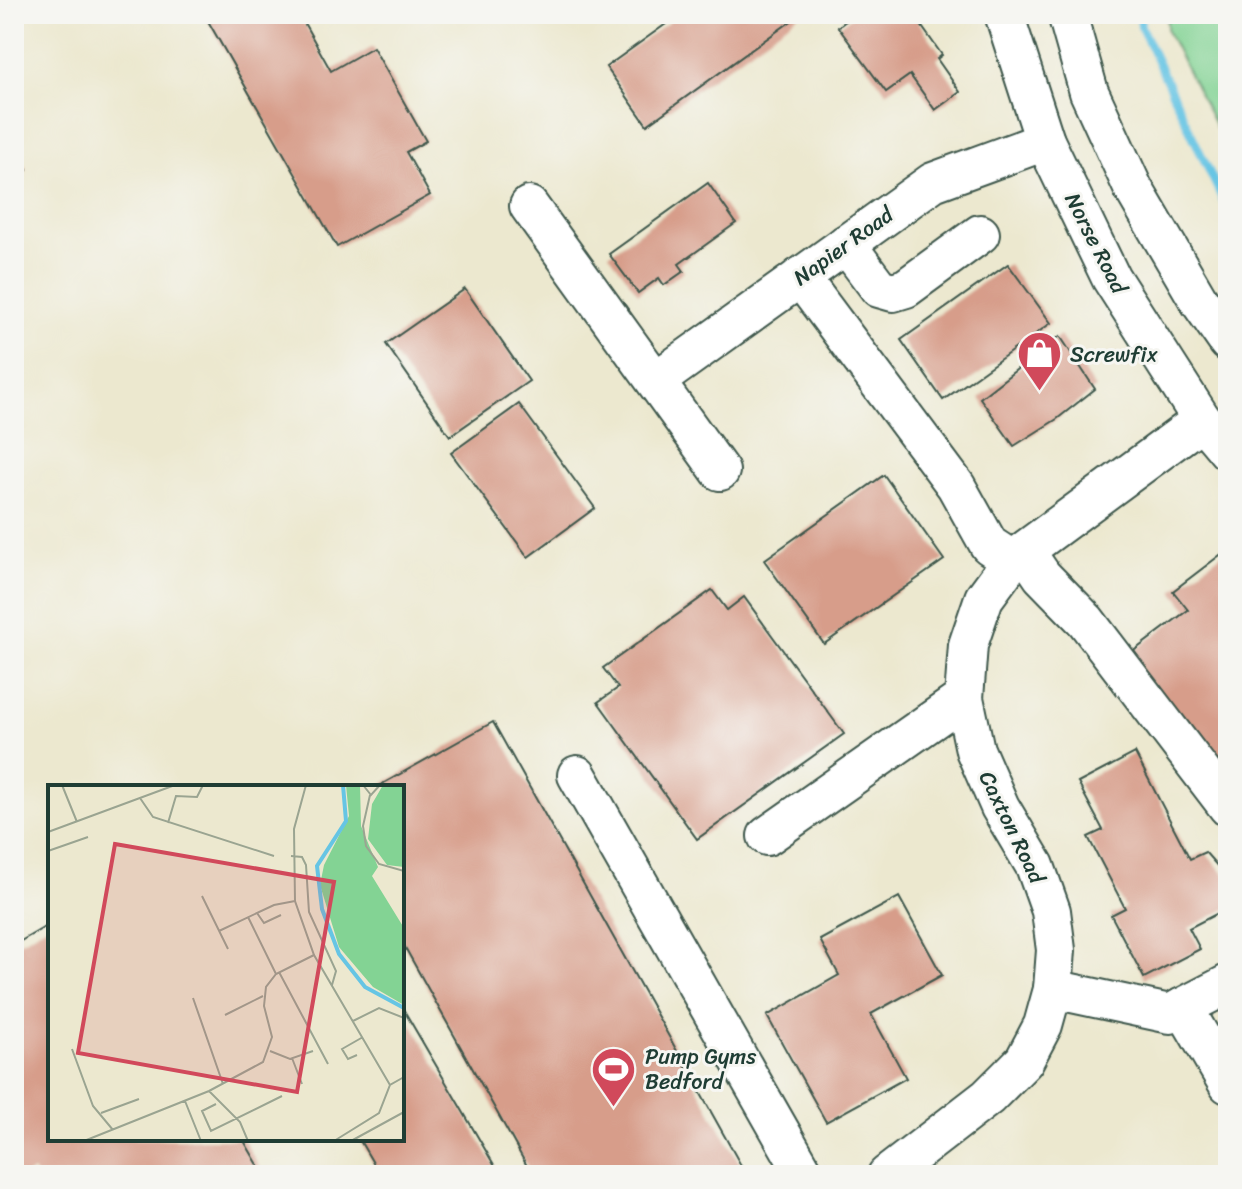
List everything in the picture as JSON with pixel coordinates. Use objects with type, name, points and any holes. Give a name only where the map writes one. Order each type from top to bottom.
[{"type":"street","name":"Norse Road","points":[[1004,14],[1045,141],[1111,278],[1202,420],[1228,451]]},
{"type":"street","points":[[1067,14],[1089,92],[1133,188],[1198,299],[1228,342]]},
{"type":"street","name":"Napier Road","points":[[657,380],[933,182],[1045,141]]},
{"type":"street","points":[[529,206],[720,471]]},
{"type":"street","points":[[846,244],[879,288],[893,292],[906,288],[980,234]]},
{"type":"street","points":[[800,277],[956,486],[989,545],[1018,555],[1086,621],[1228,807]]},
{"type":"street","name":"Caxton Road","points":[[887,1175],[988,1097],[1024,1061],[1043,1025],[1053,989],[1056,950],[1051,911],[1035,866],[1000,807],[975,750],[964,698],[968,645],[984,598],[1018,555],[1202,420]]},
{"type":"street","points":[[767,836],[964,698]]},
{"type":"street","points":[[577,775],[805,1175]]},
{"type":"street","points":[[1053,989],[1170,1014],[1228,984]]},
{"type":"street","points":[[1183,1007],[1228,1084]]},
{"type":"green space","points":[[1167,14],[1228,14],[1228,150],[1167,31]]},
{"type":"building","points":[[204,14],[299,14],[331,71],[373,47],[426,141],[406,152],[430,195],[337,247]]},
{"type":"building","points":[[680,14],[801,14],[647,125],[606,67]]},
{"type":"building","points":[[855,14],[927,14],[918,21],[942,55],[937,59],[960,92],[935,110],[910,75],[886,92],[838,27]]},
{"type":"building","points":[[14,148],[27,170],[14,177]]},
{"type":"building","points":[[708,183],[736,223],[679,264],[684,271],[664,285],[659,278],[638,293],[609,254]]},
{"type":"building","points":[[1008,264],[1051,323],[943,400],[901,340]]},
{"type":"building","points":[[465,289],[529,381],[450,436],[386,344]]},
{"type":"building","name":"Screwfix","points":[[1060,336],[1095,389],[1057,419],[1014,446],[980,398]]},
{"type":"building","points":[[519,404],[595,508],[528,557],[451,453]]},
{"type":"building","points":[[884,475],[944,560],[824,644],[764,560]]},
{"type":"building","points":[[1228,549],[1228,796],[1123,659],[1188,610],[1173,591]]},
{"type":"building","points":[[712,590],[727,610],[744,597],[844,734],[697,839],[598,702],[618,688],[603,668]]},
{"type":"building","points":[[493,722],[743,1169],[732,1175],[532,1175],[404,946],[404,785],[381,785]]},
{"type":"building","points":[[1135,753],[1190,859],[1205,852],[1228,878],[1228,908],[1189,928],[1200,949],[1144,978],[1111,915],[1125,908],[1088,837],[1103,830],[1078,783]]},
{"type":"building","points":[[899,897],[942,975],[871,1014],[906,1078],[826,1122],[767,1016],[839,975],[820,940]]},
{"type":"building","points":[[48,925],[48,1141],[244,1141],[264,1175],[36,1175],[33,1171],[26,1175],[14,1175],[14,945]]},
{"type":"building","points":[[404,1010],[500,1175],[380,1175],[360,1141],[404,1141]]},
{"type":"waterway","points":[[1140,14],[1141,27],[1228,211]]},
{"type":"place","name":"Screwfix","points":[[1039,393]]},
{"type":"place","name":"Pump Gyms Bedford","points":[[614,1108]]}]
